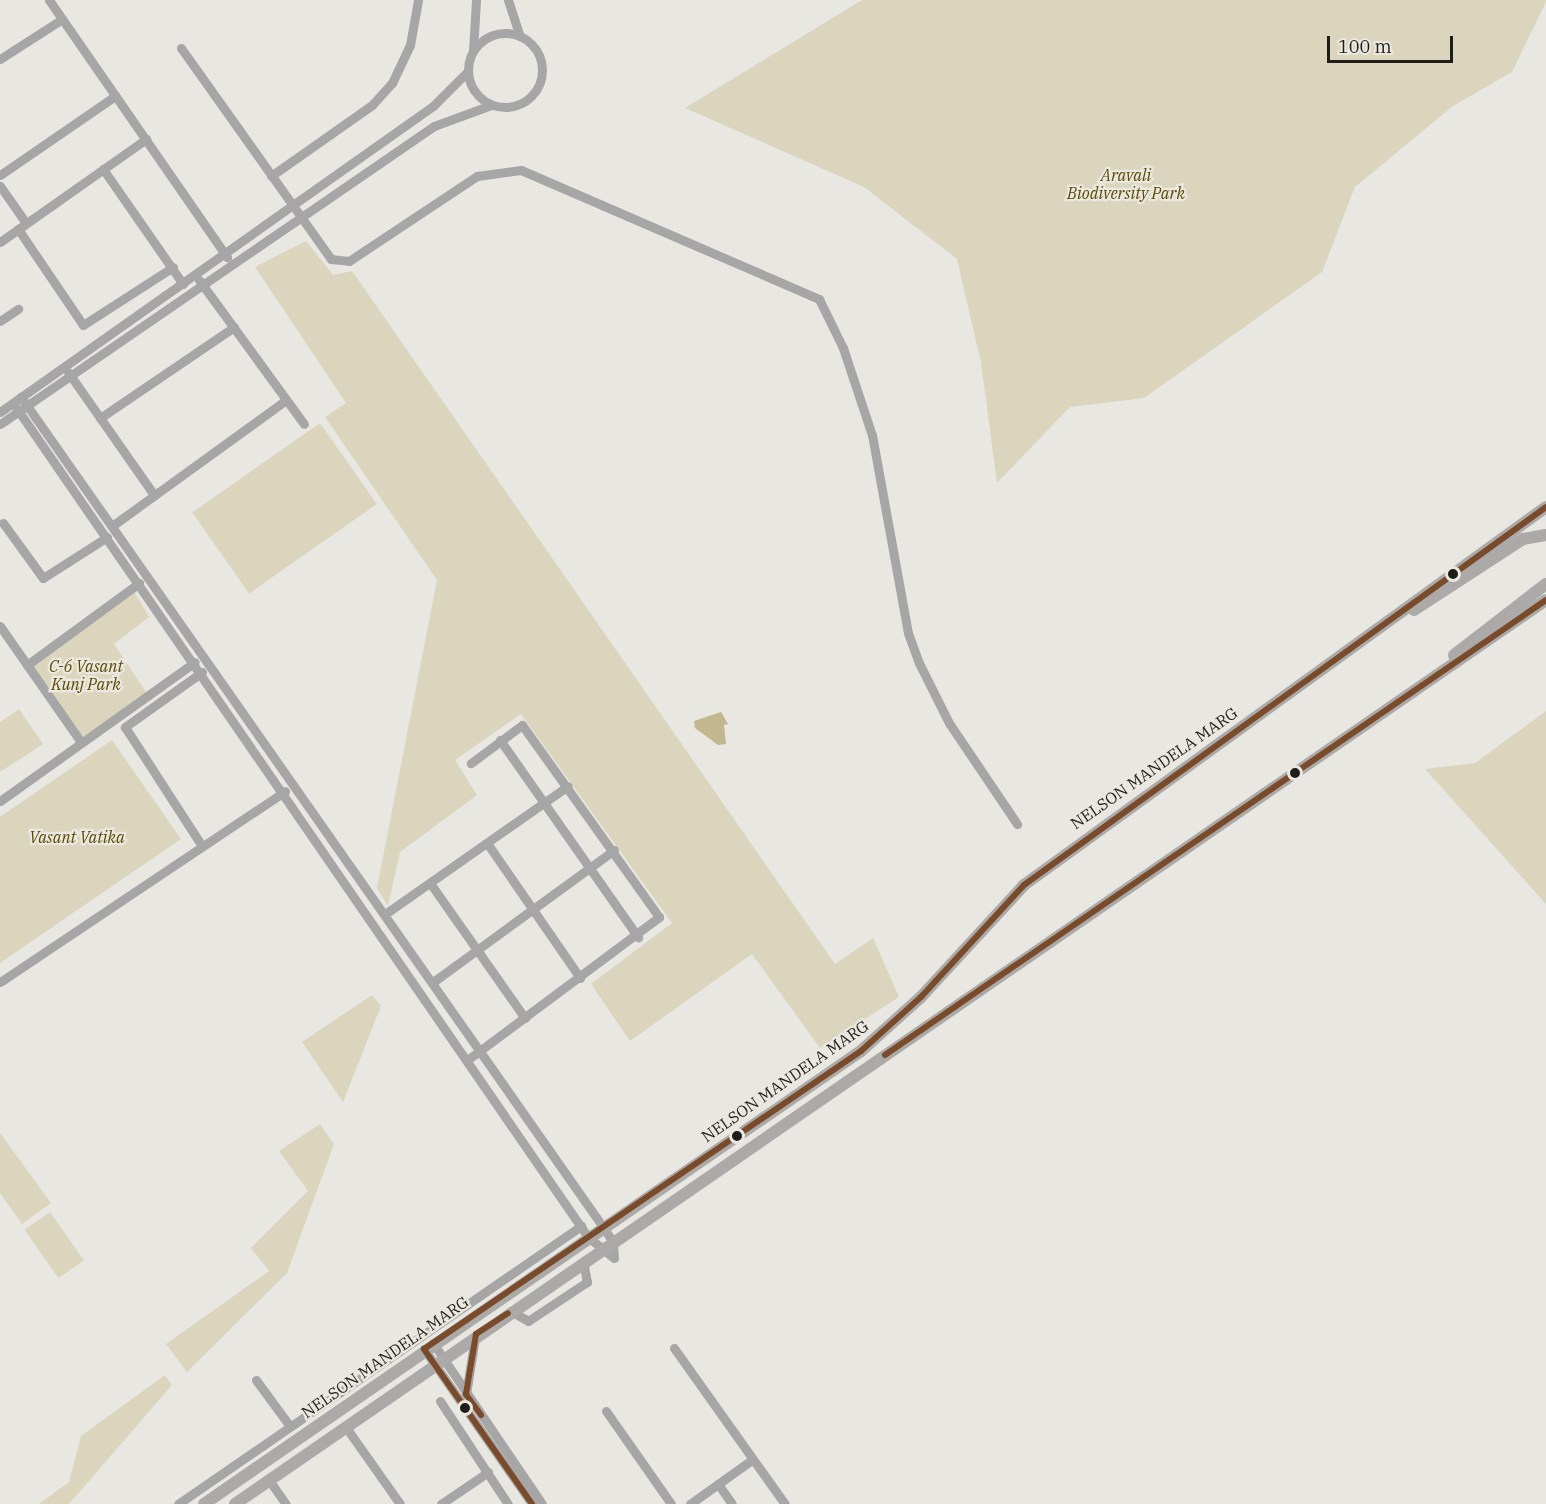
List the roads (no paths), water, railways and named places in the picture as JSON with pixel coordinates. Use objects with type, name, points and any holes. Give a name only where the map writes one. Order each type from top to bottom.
[{"type":"main road","name":"NELSON MANDELA MARG","points":[[1355,649],[1386,620],[1546,507]]},
{"type":"main road","name":"NELSON MANDELA MARG","points":[[204,1504],[503,1295],[585,1231],[603,1227],[861,1051],[916,1002],[1024,885],[1355,649],[1522,539],[1546,535]]},
{"type":"main road","name":"NELSON MANDELA MARG","points":[[1403,695],[1546,584]]},
{"type":"main road","name":"NELSON MANDELA MARG","points":[[235,1504],[437,1361],[600,1251],[1403,695],[1546,600]]},
{"type":"street","points":[[49,0],[232,263]]},
{"type":"street","points":[[271,176],[372,105],[392,83],[410,45],[418,0]]},
{"type":"street","points":[[0,424],[64,367],[433,106],[467,72],[472,51],[476,0]]},
{"type":"street","points":[[0,412],[20,404],[70,375],[299,216],[434,126],[491,105],[517,106],[539,86],[541,61],[520,36],[508,0]]},
{"type":"street","points":[[0,59],[62,18]]},
{"type":"street","points":[[472,51],[493,34],[520,36]]},
{"type":"street","points":[[181,48],[324,254],[349,261],[477,176],[520,170],[819,299],[843,348],[872,435],[915,653],[949,723],[1017,824]]},
{"type":"street","points":[[467,72],[473,90],[491,105]]},
{"type":"street","points":[[0,175],[115,96]]},
{"type":"street","points":[[0,242],[146,139]]},
{"type":"street","points":[[104,169],[183,284]]},
{"type":"street","points":[[0,186],[83,326],[173,267]]},
{"type":"street","points":[[195,275],[304,424]]},
{"type":"street","points":[[0,321],[18,309]]},
{"type":"street","points":[[100,418],[234,327]]},
{"type":"street","points":[[64,367],[154,495]]},
{"type":"street","points":[[112,526],[286,400]]},
{"type":"street","points":[[20,404],[112,526],[613,1242]]},
{"type":"street","points":[[20,404],[107,537],[470,1058],[600,1251]]},
{"type":"street","points":[[3,523],[43,578],[107,537]]},
{"type":"street","points":[[27,665],[140,583]]},
{"type":"street","points":[[0,626],[81,742]]},
{"type":"street","points":[[0,801],[195,662]]},
{"type":"street","points":[[202,672],[125,727],[202,846]]},
{"type":"street","points":[[470,1058],[656,924],[659,914],[522,725],[471,763]]},
{"type":"street","points":[[500,740],[638,937]]},
{"type":"street","points":[[385,915],[568,786]]},
{"type":"street","points":[[0,982],[285,791]]},
{"type":"street","points":[[487,843],[580,978]]},
{"type":"street","points":[[433,982],[614,850]]},
{"type":"street","points":[[430,883],[525,1018]]},
{"type":"street","points":[[404,964],[413,954]]},
{"type":"street","points":[[178,1504],[496,1283],[585,1231]]},
{"type":"street","points":[[511,1311],[528,1321],[587,1282],[583,1262]]},
{"type":"street","points":[[496,1283],[503,1295]]},
{"type":"street","points":[[427,1330],[437,1361],[475,1423],[532,1504]]},
{"type":"street","points":[[466,1394],[476,1335]]},
{"type":"street","points":[[674,1348],[785,1504]]},
{"type":"street","points":[[444,1372],[466,1394],[542,1504]]},
{"type":"street","points":[[256,1380],[289,1425]]},
{"type":"street","points":[[440,1401],[508,1504]]},
{"type":"street","points":[[606,1411],[671,1504]]},
{"type":"street","points":[[461,1433],[475,1423]]},
{"type":"street","points":[[345,1426],[400,1504]]},
{"type":"street","points":[[690,1504],[753,1459]]},
{"type":"street","points":[[441,1504],[488,1472]]},
{"type":"street","points":[[269,1480],[286,1504]]},
{"type":"street","points":[[718,1484],[732,1504]]},
{"type":"park label","name":"Aravali Biodiversity Park","points":[[1126,184]]},
{"type":"park label","name":"C-6 Vasant Kunj Park","points":[[86,675]]},
{"type":"park label","name":"Vasant Vatika","points":[[77,837]]}]
